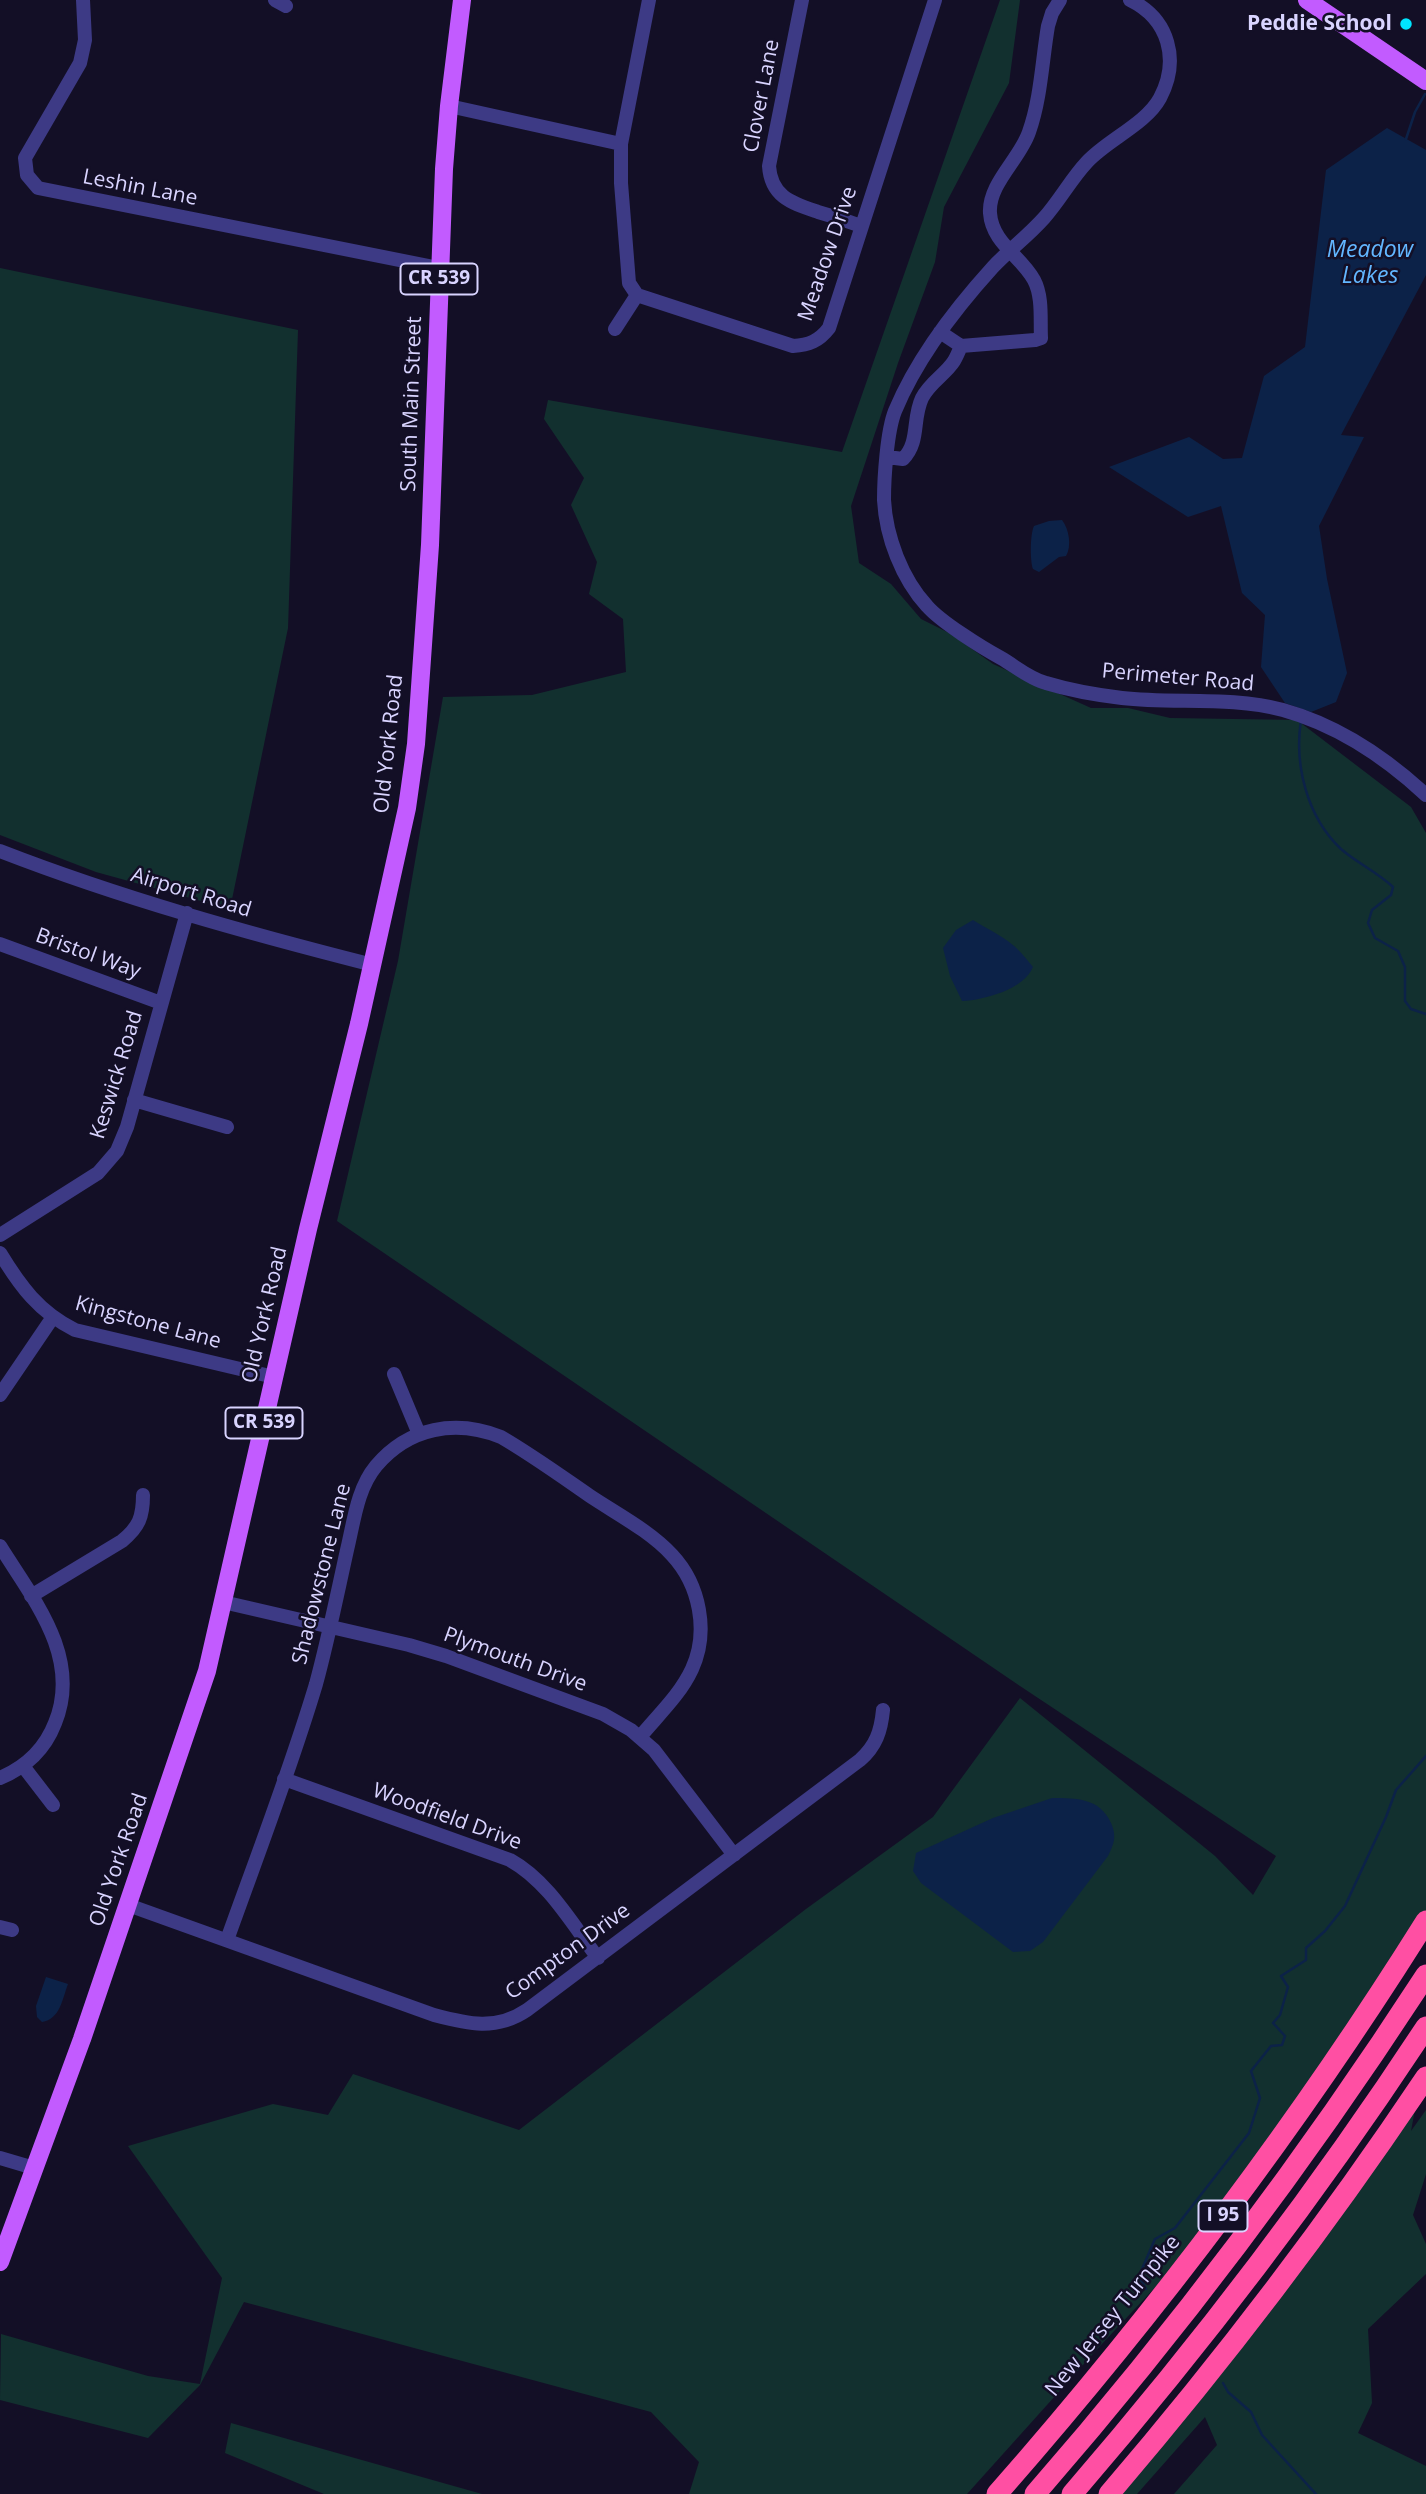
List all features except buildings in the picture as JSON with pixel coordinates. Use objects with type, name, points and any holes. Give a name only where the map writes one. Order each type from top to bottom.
[{"type":"highway","name":"New Jersey Turnpike","points":[[997,2494],[1100,2373],[1227,2211],[1337,2056],[1426,1922]]},
{"type":"highway","name":"I 95","points":[[1035,2494],[1151,2356],[1234,2250],[1347,2094],[1426,1975]]},
{"type":"highway","name":"I 95","points":[[1072,2494],[1139,2416],[1258,2265],[1338,2156],[1426,2027]]},
{"type":"highway","points":[[1109,2494],[1213,2369],[1271,2293],[1337,2205],[1426,2077]]},
{"type":"main road","name":"South Main Street","points":[[429,559],[439,268],[449,106],[462,0]]},
{"type":"main road","points":[[1307,0],[1426,81]]},
{"type":"main road","name":"Old York Road","points":[[0,2262],[128,1905],[207,1671],[373,965],[413,771],[429,559]]},
{"type":"street","name":"Leshin Lane","points":[[83,0],[85,40],[82,58],[26,158],[27,175],[38,188],[439,268]]},
{"type":"street","points":[[615,329],[637,295],[629,283],[621,183],[621,144],[649,0]]},
{"type":"street","name":"Clover Lane","points":[[802,0],[769,176],[778,193],[790,203],[861,226]]},
{"type":"street","name":"Meadow Drive","points":[[637,295],[793,346],[804,346],[820,338],[829,328],[935,0]]},
{"type":"street","points":[[940,332],[961,346],[1041,338],[1040,304],[1034,278],[1000,239],[992,221],[991,203],[995,191],[1029,133],[1048,26],[1060,0]]},
{"type":"street","name":"Perimeter Road","points":[[1130,0],[1152,15],[1166,35],[1169,64],[1161,97],[1146,115],[1090,159],[1067,185],[1046,216],[993,267],[925,352],[893,413],[884,503],[890,534],[905,575],[928,608],[983,649],[1043,683],[1121,698],[1240,703],[1296,715],[1365,747],[1426,794]]},
{"type":"street","points":[[449,106],[621,144]]},
{"type":"street","points":[[887,457],[903,458],[912,449],[922,398],[932,383],[954,362],[961,346]]},
{"type":"street","name":"Airport Road","points":[[0,851],[85,881],[282,943],[373,965]]},
{"type":"street","name":"Keswick Road","points":[[0,1235],[98,1173],[110,1161],[123,1140],[187,913]]},
{"type":"street","name":"Bristol Way","points":[[0,944],[161,1003]]},
{"type":"street","points":[[135,1100],[227,1126]]},
{"type":"street","name":"Kingstone Lane","points":[[0,1253],[22,1289],[53,1317],[75,1330],[274,1377]]},
{"type":"street","points":[[0,1395],[53,1317]]},
{"type":"street","points":[[394,1374],[419,1434]]},
{"type":"street","name":"Shadowstone Lane","points":[[226,1940],[316,1682],[360,1495],[376,1466],[391,1451],[419,1434],[435,1429],[465,1427],[477,1428],[501,1437],[643,1532],[673,1556],[686,1574],[698,1604],[698,1652],[685,1682],[640,1737]]},
{"type":"street","points":[[31,1596],[133,1532],[142,1516],[144,1495]]},
{"type":"street","points":[[0,1546],[59,1649],[64,1692],[52,1731],[45,1743],[23,1766],[0,1778]]},
{"type":"street","name":"Plymouth Drive","points":[[223,1602],[446,1656],[603,1714],[640,1737],[663,1761],[734,1855]]},
{"type":"street","name":"Compton Drive","points":[[128,1905],[434,2015],[476,2025],[492,2025],[521,2014],[870,1751],[879,1735],[883,1710]]},
{"type":"street","points":[[23,1766],[53,1805]]},
{"type":"street","name":"Woodfield Drive","points":[[284,1779],[510,1860],[544,1887],[598,1958]]},
{"type":"street","points":[[0,2158],[34,2168]]},
{"type":"green space","points":[[1000,0],[1020,0],[1009,83],[944,207],[935,262],[898,363],[851,506],[859,563],[891,584],[921,619],[951,634],[993,664],[1091,708],[1128,708],[1170,718],[1297,720],[1411,807],[1426,833],[1426,1932],[1269,2166],[1100,2346],[967,2494],[689,2494],[699,2462],[651,2412],[244,2302],[200,2385],[148,2438],[0,2400],[1,2334],[148,2376],[200,2384],[222,2278],[128,2146],[273,2104],[328,2115],[353,2074],[519,2130],[806,1909],[933,1817],[1020,1698],[1215,1856],[1253,1895],[1276,1856],[1020,1686],[337,1221],[398,961],[443,697],[532,695],[626,672],[623,619],[589,594],[597,562],[571,505],[584,478],[544,419],[548,400],[842,452]]},
{"type":"green space","points":[[0,268],[298,330],[288,628],[230,909],[96,872],[0,835]]},
{"type":"green space","points":[[1421,2077],[1411,2131],[1426,2110],[1426,2174],[1413,2215],[1426,2244],[1426,2274],[1368,2329],[1372,2403],[1358,2433],[1426,2466],[1426,2494],[1174,2494],[1217,2445],[1205,2417],[1137,2494],[1104,2494],[1187,2395]]},
{"type":"green space","points":[[231,2423],[482,2494],[324,2494],[225,2453]]},
{"type":"water","name":"Meadow Lakes","points":[[1387,128],[1426,150],[1426,275],[1341,435],[1364,437],[1319,526],[1347,673],[1336,702],[1311,712],[1285,703],[1261,667],[1265,615],[1242,593],[1221,506],[1188,517],[1109,467],[1189,437],[1223,459],[1242,458],[1264,376],[1305,347],[1326,170]]},
{"type":"water","points":[[1062,520],[1069,538],[1066,556],[1059,557],[1039,572],[1033,569],[1031,548],[1034,526]]},
{"type":"water","points":[[973,920],[1012,944],[1033,967],[1021,981],[1003,992],[962,1001],[950,976],[943,948],[956,930]]},
{"type":"water","points":[[1052,1798],[1078,1799],[1101,1809],[1113,1828],[1113,1844],[1108,1856],[1043,1942],[1030,1951],[1013,1952],[921,1883],[913,1871],[916,1853],[993,1818]]},
{"type":"water","points":[[46,1977],[68,1984],[57,2013],[42,2022],[37,2017],[36,2006]]},
{"type":"waterway","points":[[1406,139],[1415,112],[1425,94]]},
{"type":"waterway","points":[[1301,720],[1299,737],[1302,772],[1312,806],[1319,822],[1341,849],[1393,887],[1391,895],[1372,910],[1368,923],[1375,938],[1398,951],[1405,967],[1405,1001],[1411,1009],[1426,1014]]},
{"type":"waterway","points":[[1146,2289],[1139,2276],[1155,2239],[1175,2228],[1249,2133],[1260,2098],[1251,2071],[1271,2046],[1282,2045],[1285,2036],[1273,2023],[1280,2015],[1288,1987],[1281,1976],[1306,1960],[1306,1948],[1325,1931],[1345,1906],[1396,1790],[1426,1756]]},
{"type":"waterway","points":[[1223,2383],[1228,2392],[1251,2412],[1262,2435],[1316,2494]]},
{"type":"place","name":"Peddie School","points":[[1406,24]]}]
